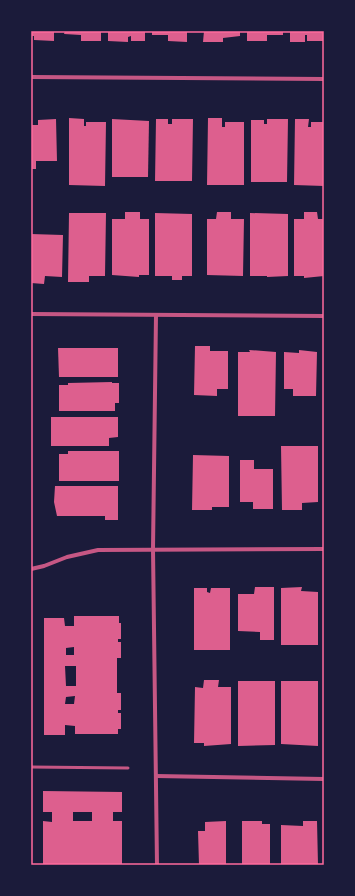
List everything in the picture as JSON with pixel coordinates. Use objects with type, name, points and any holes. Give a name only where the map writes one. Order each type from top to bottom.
[{"type":"street","points":[[31,77],[324,79]]},
{"type":"street","points":[[31,314],[324,316]]},
{"type":"street","points":[[156,315],[153,549],[157,865]]},
{"type":"street","points":[[31,569],[44,566],[67,557],[98,550],[324,549]]},
{"type":"street","points":[[156,776],[324,779]]},
{"type":"lane","points":[[31,767],[128,768]]},
{"type":"building","points":[[31,31],[54,31],[54,41],[34,40],[34,36],[31,36]]},
{"type":"building","points":[[65,31],[101,31],[101,41],[81,41],[81,35],[64,34]]},
{"type":"building","points":[[108,31],[145,31],[145,41],[131,41],[131,36],[128,37],[128,42],[108,41]]},
{"type":"building","points":[[152,31],[187,31],[187,42],[168,41],[168,35],[152,35]]},
{"type":"building","points":[[204,31],[240,31],[240,36],[223,38],[223,42],[203,42]]},
{"type":"building","points":[[247,31],[283,31],[283,35],[267,35],[267,41],[247,41]]},
{"type":"building","points":[[290,31],[324,31],[324,41],[307,41],[307,35],[305,35],[305,42],[290,42]]},
{"type":"building","points":[[69,118],[84,119],[84,126],[86,126],[86,122],[106,122],[105,186],[69,185]]},
{"type":"building","points":[[208,118],[222,118],[222,127],[225,127],[225,122],[244,122],[244,185],[207,185]]},
{"type":"building","points":[[56,119],[57,161],[36,161],[36,169],[31,169],[31,125],[38,125],[38,120]]},
{"type":"building","points":[[112,119],[149,121],[148,177],[112,177]]},
{"type":"building","points":[[156,119],[168,119],[168,124],[172,124],[172,119],[193,119],[192,181],[155,181]]},
{"type":"building","points":[[267,119],[288,119],[287,182],[251,182],[251,120],[264,120],[264,124],[267,124]]},
{"type":"building","points":[[295,119],[309,119],[308,127],[311,127],[311,122],[324,122],[324,186],[294,185]]},
{"type":"building","points":[[125,212],[140,212],[140,219],[149,219],[149,275],[139,275],[139,277],[112,275],[112,219],[125,219]]},
{"type":"building","points":[[217,212],[231,212],[231,219],[244,219],[243,276],[207,275],[207,219],[216,219]]},
{"type":"building","points":[[304,212],[317,212],[318,219],[324,219],[324,276],[304,278],[304,276],[294,276],[294,219],[304,219]]},
{"type":"building","points":[[69,213],[106,213],[105,276],[89,276],[89,282],[68,282]]},
{"type":"building","points":[[155,213],[192,214],[192,276],[182,276],[182,280],[172,280],[172,276],[155,276]]},
{"type":"building","points":[[250,213],[288,214],[288,276],[250,276]]},
{"type":"building","points":[[31,234],[63,235],[62,277],[45,276],[44,284],[31,283]]},
{"type":"building","points":[[195,346],[210,346],[210,351],[228,351],[228,389],[217,389],[217,396],[194,395]]},
{"type":"building","points":[[58,348],[118,348],[118,377],[59,377]]},
{"type":"building","points":[[249,350],[276,352],[275,416],[238,416],[238,352],[250,352]]},
{"type":"building","points":[[299,350],[317,352],[316,396],[293,396],[293,389],[284,389],[284,352],[299,353]]},
{"type":"building","points":[[68,383],[119,383],[119,403],[115,403],[115,411],[59,411],[59,385],[68,385]]},
{"type":"building","points":[[51,417],[118,417],[118,437],[109,438],[109,446],[51,446]]},
{"type":"building","points":[[281,446],[318,446],[318,502],[302,503],[302,510],[282,510]]},
{"type":"building","points":[[68,451],[119,451],[119,481],[59,481],[59,454],[68,454]]},
{"type":"building","points":[[193,455],[229,456],[229,507],[212,507],[212,510],[192,510]]},
{"type":"building","points":[[240,460],[254,460],[254,469],[273,469],[273,509],[253,509],[253,502],[240,502]]},
{"type":"building","points":[[55,486],[118,486],[118,520],[105,520],[105,516],[57,516],[54,502]]},
{"type":"building","points":[[255,587],[274,587],[274,640],[260,640],[260,632],[238,631],[238,594],[254,594]]},
{"type":"building","points":[[302,587],[301,591],[318,592],[318,645],[281,645],[281,588]]},
{"type":"building","points":[[194,588],[207,588],[207,592],[210,593],[211,588],[230,588],[230,650],[194,650]]},
{"type":"building","points":[[74,616],[119,616],[119,623],[121,623],[121,639],[118,639],[118,642],[121,642],[121,658],[117,658],[117,693],[121,693],[121,710],[118,710],[118,713],[121,713],[121,729],[118,729],[118,734],[75,734],[75,726],[65,725],[65,735],[44,735],[44,618],[64,618],[65,626],[74,626]],"holes":[[[74,647],[74,655],[66,655],[66,648]],[[65,666],[76,666],[76,686],[66,686]],[[75,696],[74,704],[65,704],[66,697]]]},
{"type":"building","points":[[204,680],[219,680],[218,687],[231,687],[231,744],[204,746],[204,743],[194,743],[195,687],[203,688]]},
{"type":"building","points":[[238,681],[275,681],[275,745],[238,746]]},
{"type":"building","points":[[281,681],[318,681],[318,746],[281,744]]},
{"type":"building","points":[[43,791],[122,792],[122,812],[113,812],[113,821],[122,821],[122,865],[43,865],[43,821],[52,822],[52,812],[43,812]],"holes":[[[73,812],[92,812],[92,821],[73,821]]]},
{"type":"building","points":[[226,821],[226,865],[199,865],[198,831],[205,831],[205,822]]},
{"type":"building","points":[[242,821],[262,821],[262,824],[270,824],[270,865],[242,865]]},
{"type":"building","points":[[303,821],[317,821],[318,865],[281,865],[281,825],[303,826]]}]
